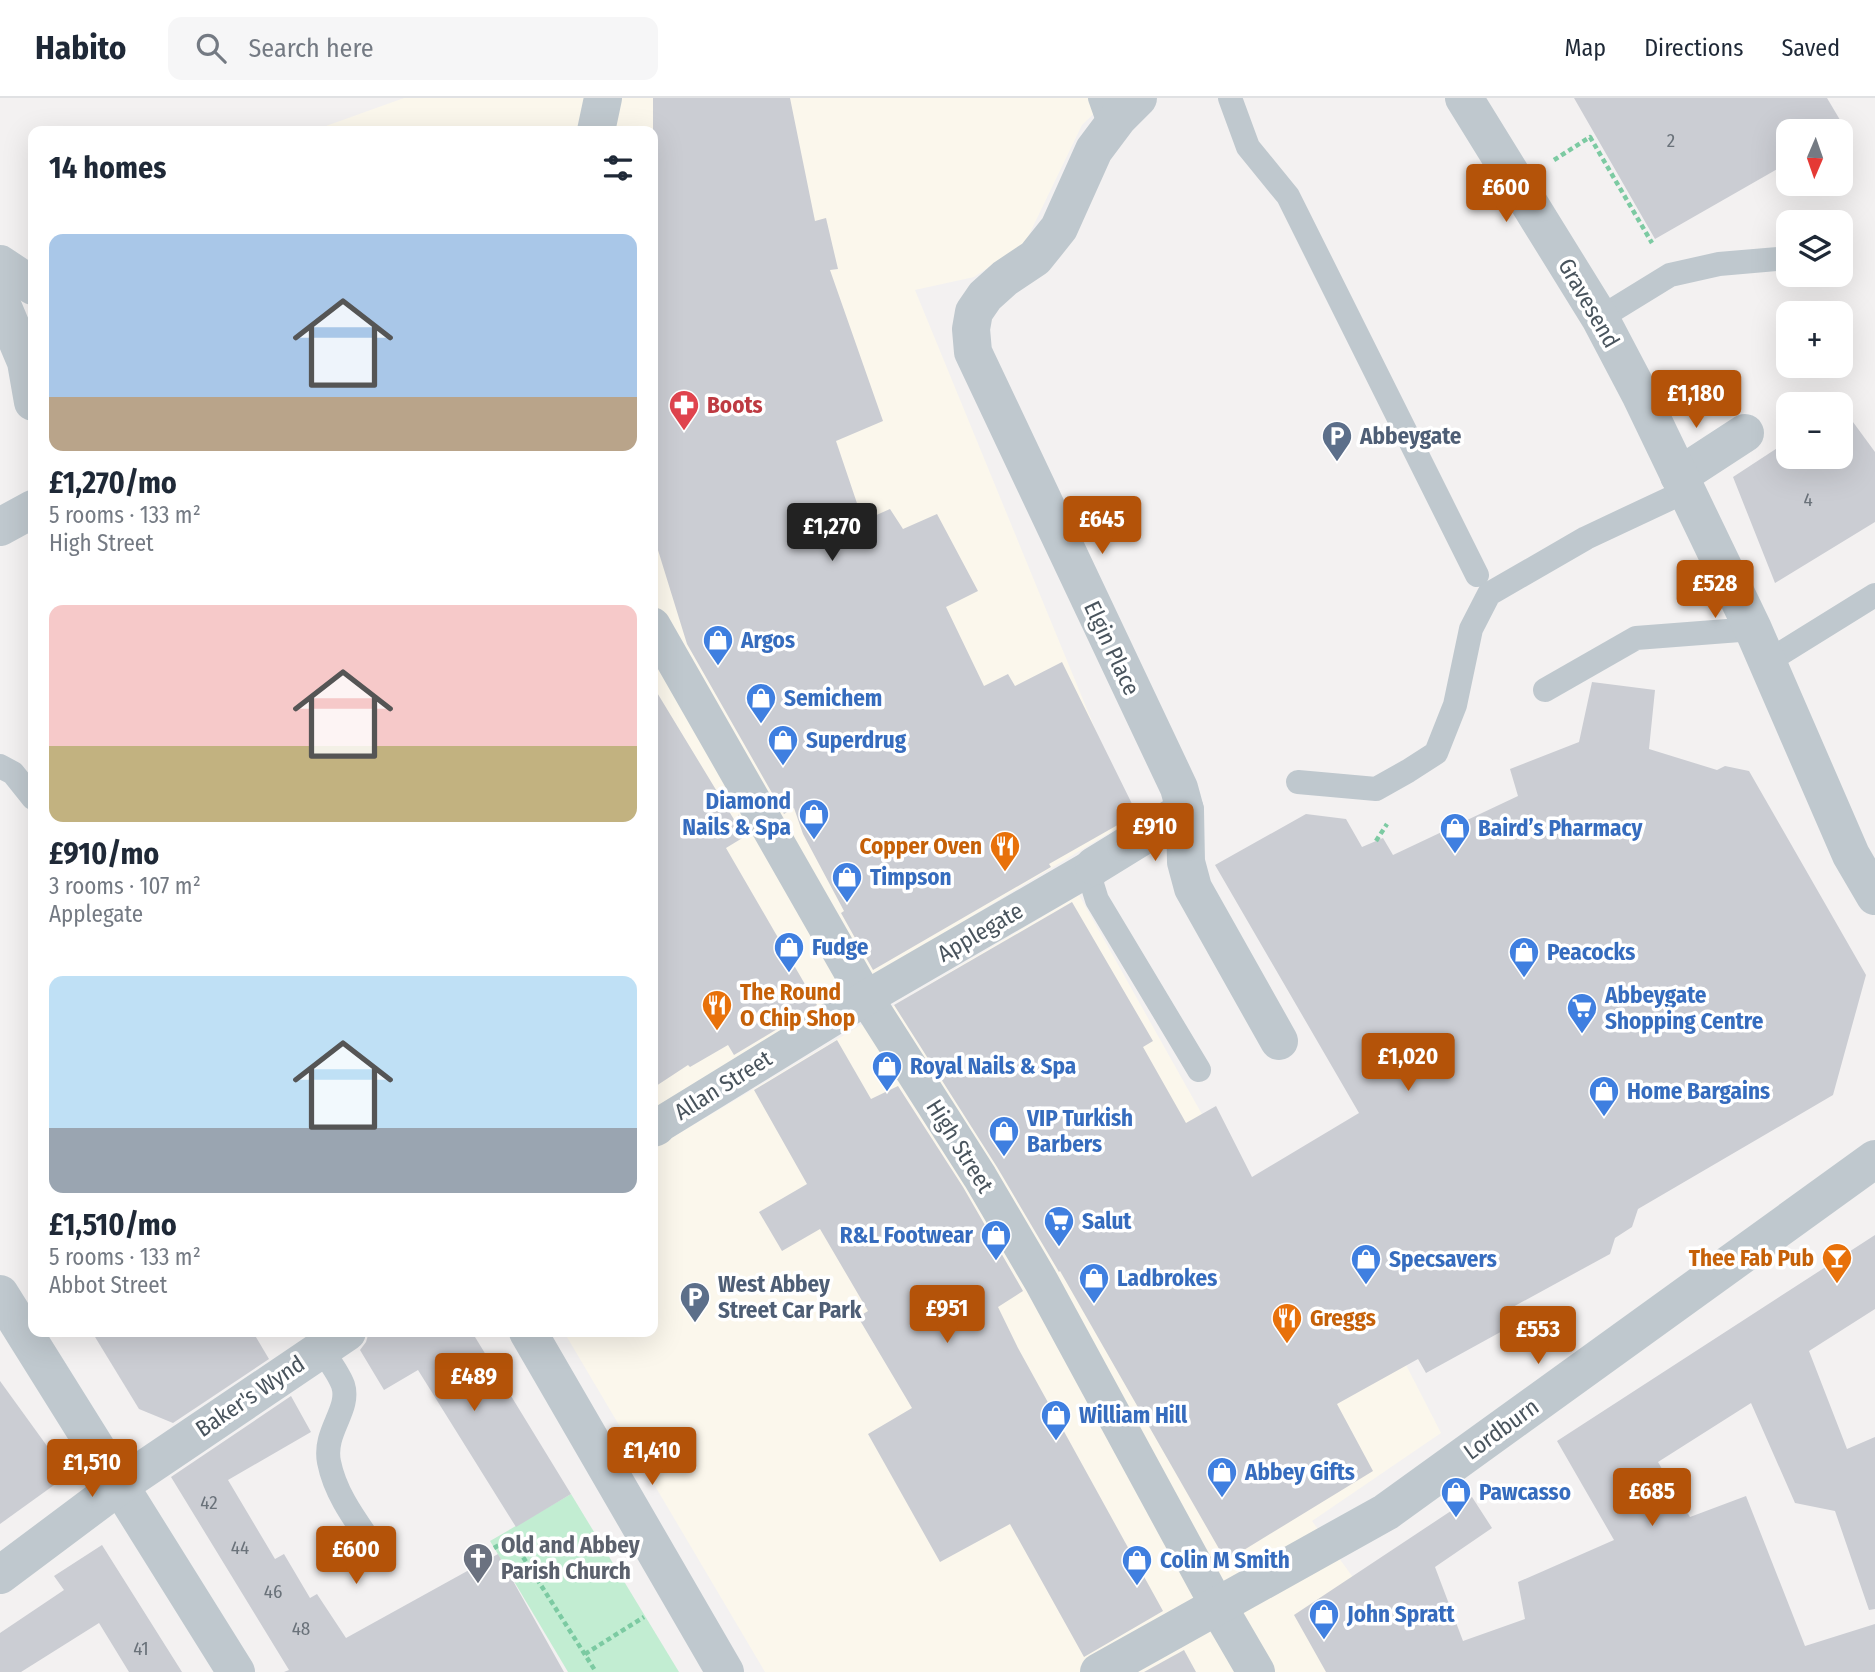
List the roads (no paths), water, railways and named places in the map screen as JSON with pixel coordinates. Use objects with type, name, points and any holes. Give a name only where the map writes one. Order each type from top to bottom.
[{"type":"street","points":[[597,126],[603,98]]},
{"type":"street","name":"Elgin Place","points":[[1138,98],[1105,113],[1094,150],[1059,228],[1035,258],[1005,278],[985,296],[974,312],[971,329],[973,352],[1179,788],[1185,810],[1185,863],[1193,888],[1279,1041]]},
{"type":"street","name":"Gravesend","points":[[1464,98],[1600,318],[1641,396],[1760,645],[1851,855],[1875,896]]},
{"type":"street","points":[[0,264],[28,283]]},
{"type":"street","points":[[0,300],[26,362],[28,373]]},
{"type":"street","points":[[1683,483],[1745,433]]},
{"type":"street","points":[[0,527],[28,512]]},
{"type":"street","name":"High Street","points":[[658,634],[866,998],[980,1177],[1027,1258],[1256,1672]]},
{"type":"street","name":"Applegate","points":[[866,998],[1185,810]]},
{"type":"street","name":"Allan Street","points":[[658,1126],[866,998]]},
{"type":"street","name":"Lordburn","points":[[1099,1672],[1386,1512],[1875,1159]]},
{"type":"street","points":[[0,1294],[236,1672]]},
{"type":"street","points":[[531,1337],[725,1672]]},
{"type":"street","name":"Baker's Wynd","points":[[0,1574],[118,1486],[334,1340]]},
{"type":"lane","points":[[1230,98],[1248,147],[1288,197],[1477,575]]},
{"type":"lane","points":[[1600,318],[1670,275],[1719,264],[1776,259]]},
{"type":"lane","points":[[1298,782],[1376,789],[1436,753],[1455,705],[1471,629],[1489,594],[1683,483]]},
{"type":"lane","points":[[1545,691],[1636,638],[1760,645],[1875,595]]},
{"type":"lane","points":[[0,766],[13,773],[28,792]]},
{"type":"lane","points":[[1094,866],[1092,884],[1097,900],[1199,1070]]},
{"type":"lane","points":[[334,1340],[345,1402],[328,1442],[329,1461],[336,1489],[380,1556]]},
{"type":"place","name":"Boots","points":[[684,432]]},
{"type":"place","name":"Abbeygate","points":[[1337,463]]},
{"type":"place","name":"Argos","points":[[718,667]]},
{"type":"place","name":"Semichem","points":[[761,725]]},
{"type":"place","name":"Superdrug","points":[[783,767]]},
{"type":"place","name":"Diamond Nails & Spa","points":[[814,841]]},
{"type":"place","name":"Baird’s Pharmacy","points":[[1455,855]]},
{"type":"place","name":"Copper Oven","points":[[1005,873]]},
{"type":"place","name":"Timpson","points":[[847,904]]},
{"type":"place","name":"Fudge","points":[[789,974]]},
{"type":"place","name":"Peacocks","points":[[1524,979]]},
{"type":"place","name":"The Round O Chip Shop","points":[[717,1032]]},
{"type":"place","name":"Abbeygate Shopping Centre","points":[[1582,1035]]},
{"type":"place","name":"Royal Nails & Spa","points":[[887,1093]]},
{"type":"place","name":"Home Bargains","points":[[1604,1118]]},
{"type":"place","name":"VIP Turkish Barbers","points":[[1004,1158]]},
{"type":"place","name":"Salut","points":[[1059,1248]]},
{"type":"place","name":"R&L Footwear","points":[[996,1262]]},
{"type":"place","name":"Thee Fab Pub","points":[[1837,1285]]},
{"type":"place","name":"Specsavers","points":[[1366,1286]]},
{"type":"place","name":"Ladbrokes","points":[[1094,1305]]},
{"type":"place","name":"West Abbey Street Car Park","points":[[695,1324]]},
{"type":"place","name":"Greggs","points":[[1287,1345]]},
{"type":"place","name":"William Hill","points":[[1056,1442]]},
{"type":"place","name":"Abbey Gifts","points":[[1222,1499]]},
{"type":"place","name":"Pawcasso","points":[[1456,1519]]},
{"type":"place","name":"Old and Abbey Parish Church","points":[[478,1585]]},
{"type":"place","name":"Colin M Smith","points":[[1137,1587]]},
{"type":"place","name":"John Spratt","points":[[1324,1641]]}]
